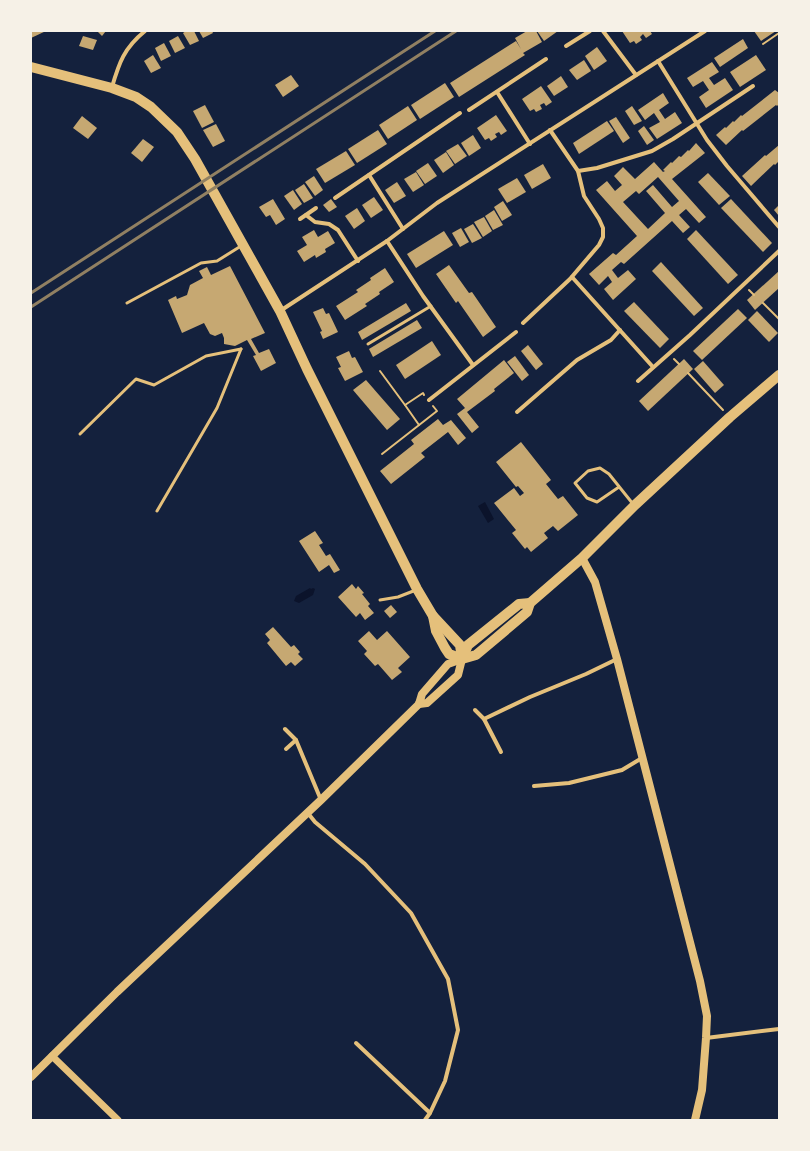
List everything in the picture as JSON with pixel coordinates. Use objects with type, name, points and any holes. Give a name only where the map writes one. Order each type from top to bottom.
[{"type":"main road","points":[[31,67],[112,88],[141,99],[161,115],[177,132],[195,159],[280,311],[306,369],[417,589],[433,616],[436,631],[449,654],[462,659]]},
{"type":"main road","points":[[419,704],[427,703],[458,675],[462,659],[468,645],[519,604],[530,602],[582,558],[635,505],[779,375]]},
{"type":"main road","points":[[582,558],[595,582],[617,659],[700,981],[707,1016],[702,1090],[695,1120]]},
{"type":"main road","points":[[31,1077],[117,992],[321,800],[419,704],[422,694],[448,664],[462,659]]},
{"type":"street","points":[[112,88],[119,65],[126,50],[144,31]]},
{"type":"street","points":[[566,46],[590,31]]},
{"type":"street","points":[[603,31],[636,75]]},
{"type":"street","points":[[280,311],[358,261],[437,203],[705,31]]},
{"type":"street","points":[[469,110],[546,60]]},
{"type":"street","points":[[658,61],[697,123],[727,166],[779,227]]},
{"type":"street","points":[[578,171],[597,168],[652,151],[673,139],[753,86]]},
{"type":"street","points":[[497,92],[530,144]]},
{"type":"street","points":[[335,198],[460,113]]},
{"type":"street","points":[[523,323],[572,277],[599,245],[603,237],[603,228],[599,219],[584,196],[578,171],[550,130]]},
{"type":"street","points":[[369,175],[403,229]]},
{"type":"street","points":[[300,219],[316,208]]},
{"type":"street","points":[[306,215],[315,222],[329,224],[338,230],[358,261]]},
{"type":"street","points":[[387,241],[430,306],[473,365]]},
{"type":"street","points":[[638,381],[779,252]]},
{"type":"street","points":[[572,277],[653,367]]},
{"type":"street","points":[[517,412],[577,360],[610,340],[620,330]]},
{"type":"street","points":[[429,400],[516,332]]},
{"type":"street","points":[[484,719],[617,659]]},
{"type":"street","points":[[475,710],[484,719],[501,752]]},
{"type":"street","points":[[285,729],[296,740],[321,800]]},
{"type":"street","points":[[286,749],[296,740]]},
{"type":"street","points":[[534,786],[569,783],[622,770],[643,758]]},
{"type":"street","points":[[307,812],[315,822],[365,864],[411,913],[448,979],[458,1030],[445,1081],[430,1113],[425,1120]]},
{"type":"street","points":[[706,1038],[779,1029]]},
{"type":"street","points":[[356,1042],[430,1113]]},
{"type":"street","points":[[52,1056],[118,1120]]},
{"type":"lane","points":[[127,303],[200,263],[217,261],[243,245]]},
{"type":"lane","points":[[368,344],[430,306]]},
{"type":"lane","points":[[80,434],[136,379],[154,385],[206,356],[241,349],[217,408],[157,510]]},
{"type":"lane","points":[[619,487],[597,502],[587,498],[575,482],[588,472],[600,468],[609,474],[635,505]]},
{"type":"lane","points":[[380,600],[398,597],[417,589]]},
{"type":"path","points":[[763,44],[779,33]]},
{"type":"path","points":[[763,303],[779,319]]},
{"type":"path","points":[[380,371],[419,425]]},
{"type":"path","points":[[688,373],[730,418]]},
{"type":"path","points":[[382,454],[436,411],[423,393],[405,406]]},
{"type":"water","points":[[485,502],[494,519],[488,523],[478,506]]},
{"type":"water","points":[[310,588],[315,589],[313,595],[299,603],[294,601],[296,596]]},
{"type":"building","points":[[31,31],[46,31],[31,38]]},
{"type":"building","points":[[97,31],[106,31],[102,36]]},
{"type":"building","points":[[186,31],[194,31],[199,41],[190,45],[183,33]]},
{"type":"building","points":[[199,31],[212,31],[213,33],[203,38]]},
{"type":"building","points":[[527,31],[536,31],[542,42],[523,53],[525,55],[459,97],[450,83],[516,41],[521,49],[515,38]]},
{"type":"building","points":[[537,31],[558,31],[544,41]]},
{"type":"building","points":[[622,31],[650,31],[652,34],[646,38],[643,34],[640,37],[642,40],[636,44],[634,41],[630,43]]},
{"type":"building","points":[[754,31],[776,31],[761,41]]},
{"type":"building","points":[[83,36],[97,40],[93,50],[79,46]]},
{"type":"building","points":[[178,36],[185,48],[175,53],[169,41]]},
{"type":"building","points":[[743,39],[748,48],[720,67],[714,58]]},
{"type":"building","points":[[164,43],[171,56],[161,61],[155,48]]},
{"type":"building","points":[[597,47],[607,61],[594,70],[585,56]]},
{"type":"building","points":[[153,55],[161,68],[151,73],[144,61]]},
{"type":"building","points":[[756,55],[766,70],[740,87],[730,72]]},
{"type":"building","points":[[584,60],[591,71],[577,80],[569,70]]},
{"type":"building","points":[[712,62],[719,72],[709,78],[714,85],[725,78],[733,90],[706,108],[699,97],[709,90],[703,81],[693,87],[687,78]]},
{"type":"building","points":[[291,75],[299,86],[283,97],[275,85]]},
{"type":"building","points":[[561,76],[568,87],[554,96],[547,86]]},
{"type":"building","points":[[445,83],[454,97],[420,119],[411,105]]},
{"type":"building","points":[[541,86],[552,102],[546,106],[544,103],[540,105],[542,109],[536,112],[534,109],[530,111],[522,99]]},
{"type":"building","points":[[775,90],[779,93],[779,104],[743,131],[742,130],[726,145],[716,135],[725,127],[726,128],[733,121],[734,122],[741,115],[742,116]]},
{"type":"building","points":[[663,93],[669,103],[659,110],[665,119],[675,112],[682,123],[657,139],[649,128],[660,122],[654,113],[645,120],[638,110]]},
{"type":"building","points":[[205,105],[214,122],[202,128],[193,111]]},
{"type":"building","points":[[408,106],[417,120],[388,139],[379,125]]},
{"type":"building","points":[[632,106],[642,121],[634,125],[625,111]]},
{"type":"building","points":[[496,115],[507,131],[501,135],[499,132],[495,134],[497,137],[491,141],[489,138],[485,140],[477,128]]},
{"type":"building","points":[[82,116],[97,128],[88,139],[73,128]]},
{"type":"building","points":[[616,117],[630,138],[623,143],[609,121]]},
{"type":"building","points":[[607,121],[614,131],[579,154],[573,143]]},
{"type":"building","points":[[216,124],[225,141],[213,147],[203,130]]},
{"type":"building","points":[[644,126],[654,140],[647,145],[638,131]]},
{"type":"building","points":[[378,130],[387,144],[357,163],[348,149]]},
{"type":"building","points":[[473,135],[481,148],[469,156],[461,143]]},
{"type":"building","points":[[143,139],[154,147],[142,162],[131,153]]},
{"type":"building","points":[[696,143],[705,153],[672,179],[706,217],[699,223],[686,209],[679,215],[690,227],[683,233],[672,221],[624,264],[621,262],[612,270],[618,278],[628,270],[636,279],[613,300],[604,289],[612,282],[608,276],[599,285],[589,274],[613,253],[616,255],[637,236],[596,190],[607,181],[615,191],[622,185],[614,176],[623,167],[635,179],[654,162],[663,172],[665,171],[663,170],[671,162],[672,163],[679,156],[681,157],[688,150],[689,151]],"holes":[[[658,177],[679,201],[672,207],[653,185],[646,191],[665,213],[648,229],[623,202],[636,191],[639,194]]]},
{"type":"building","points":[[458,144],[467,156],[455,164],[446,151]]},
{"type":"building","points":[[779,145],[779,161],[751,186],[742,176],[765,155],[766,156]]},
{"type":"building","points":[[346,151],[355,165],[325,183],[316,169]]},
{"type":"building","points":[[446,152],[454,165],[443,173],[434,160]]},
{"type":"building","points":[[428,163],[437,176],[425,184],[416,171]]},
{"type":"building","points":[[543,164],[551,178],[532,189],[524,175]]},
{"type":"building","points":[[416,172],[424,185],[413,192],[404,179]]},
{"type":"building","points":[[708,173],[730,196],[719,205],[698,182]]},
{"type":"building","points":[[314,176],[323,190],[315,196],[305,182]]},
{"type":"building","points":[[517,178],[526,192],[507,203],[498,189]]},
{"type":"building","points":[[397,182],[406,196],[394,203],[385,190]]},
{"type":"building","points":[[304,184],[313,198],[304,203],[295,190]]},
{"type":"building","points":[[293,190],[302,204],[294,210],[284,196]]},
{"type":"building","points":[[374,197],[383,210],[371,218],[362,205]]},
{"type":"building","points":[[273,199],[285,219],[276,225],[270,215],[266,217],[259,207]]},
{"type":"building","points":[[331,199],[337,207],[329,212],[323,205]]},
{"type":"building","points":[[731,199],[772,243],[763,252],[721,208]]},
{"type":"building","points":[[503,201],[512,215],[502,221],[494,207]]},
{"type":"building","points":[[779,205],[779,216],[774,210]]},
{"type":"building","points":[[357,208],[365,221],[354,229],[345,216]]},
{"type":"building","points":[[494,210],[503,225],[493,230],[485,216]]},
{"type":"building","points":[[484,217],[492,231],[483,237],[474,222]]},
{"type":"building","points":[[473,224],[482,238],[472,243],[464,229]]},
{"type":"building","points":[[461,228],[469,242],[460,247],[452,233]]},
{"type":"building","points":[[314,230],[318,237],[328,231],[335,243],[325,249],[326,252],[316,258],[315,255],[304,262],[297,251],[307,245],[302,237]]},
{"type":"building","points":[[696,230],[738,275],[728,284],[687,239]]},
{"type":"building","points":[[444,231],[453,245],[416,268],[407,254]]},
{"type":"building","points":[[661,262],[703,308],[694,316],[652,271]]},
{"type":"building","points":[[449,265],[469,293],[472,292],[496,327],[483,337],[458,301],[456,303],[436,274]]},
{"type":"building","points":[[230,266],[265,333],[251,339],[259,353],[269,349],[276,363],[261,371],[253,356],[256,355],[247,340],[235,346],[224,344],[222,333],[215,336],[210,334],[204,323],[182,333],[168,300],[176,296],[177,299],[187,295],[190,285],[203,278],[199,271],[207,267],[211,275]]},
{"type":"building","points":[[385,268],[394,282],[365,304],[367,306],[345,320],[336,306],[358,292],[356,290]]},
{"type":"building","points":[[779,271],[779,288],[755,310],[747,300]]},
{"type":"building","points":[[634,302],[669,339],[660,348],[624,311]]},
{"type":"building","points":[[406,303],[411,311],[362,340],[358,332]]},
{"type":"building","points":[[323,308],[326,314],[329,313],[338,332],[323,339],[320,332],[322,331],[313,312]]},
{"type":"building","points":[[738,309],[747,318],[702,360],[693,351]]},
{"type":"building","points":[[757,311],[778,333],[769,342],[748,320]]},
{"type":"building","points":[[417,320],[422,328],[373,357],[369,349]]},
{"type":"building","points":[[432,341],[441,355],[405,379],[396,365]]},
{"type":"building","points":[[528,345],[543,364],[536,370],[521,351]]},
{"type":"building","points":[[349,351],[352,358],[355,357],[363,372],[345,381],[338,368],[341,367],[336,357]]},
{"type":"building","points":[[515,356],[529,375],[522,381],[507,362]]},
{"type":"building","points":[[684,359],[693,369],[648,411],[639,401]]},
{"type":"building","points":[[504,360],[514,373],[494,389],[495,391],[467,412],[479,427],[472,433],[457,414],[465,408],[457,399]]},
{"type":"building","points":[[703,361],[724,385],[715,393],[694,369]]},
{"type":"building","points":[[366,380],[400,419],[387,430],[353,390]]},
{"type":"building","points":[[438,419],[443,425],[451,420],[466,438],[458,445],[448,432],[421,453],[425,457],[391,484],[380,471],[414,444],[411,440]]},
{"type":"building","points":[[521,442],[551,480],[546,484],[558,499],[563,496],[578,515],[558,531],[553,526],[544,533],[548,538],[531,552],[527,547],[525,549],[512,533],[516,530],[494,503],[514,488],[520,496],[524,493],[518,486],[516,487],[496,462]]},
{"type":"building","points":[[315,531],[323,543],[319,545],[326,556],[330,554],[340,570],[334,573],[329,565],[319,572],[299,541]]},
{"type":"building","points":[[352,584],[356,589],[358,586],[364,593],[362,594],[370,604],[368,606],[374,613],[365,620],[360,613],[356,617],[338,597]]},
{"type":"building","points":[[391,605],[397,612],[390,618],[384,611]]},
{"type":"building","points":[[273,627],[291,647],[294,645],[300,652],[298,654],[303,659],[295,666],[291,662],[286,666],[267,643],[270,640],[265,634]]},
{"type":"building","points":[[369,631],[377,640],[387,631],[410,657],[398,668],[402,672],[392,680],[378,664],[375,666],[364,654],[367,651],[358,641]]},
{"type":"railway","points":[[31,293],[435,31]]},
{"type":"railway","points":[[31,307],[456,31]]}]
